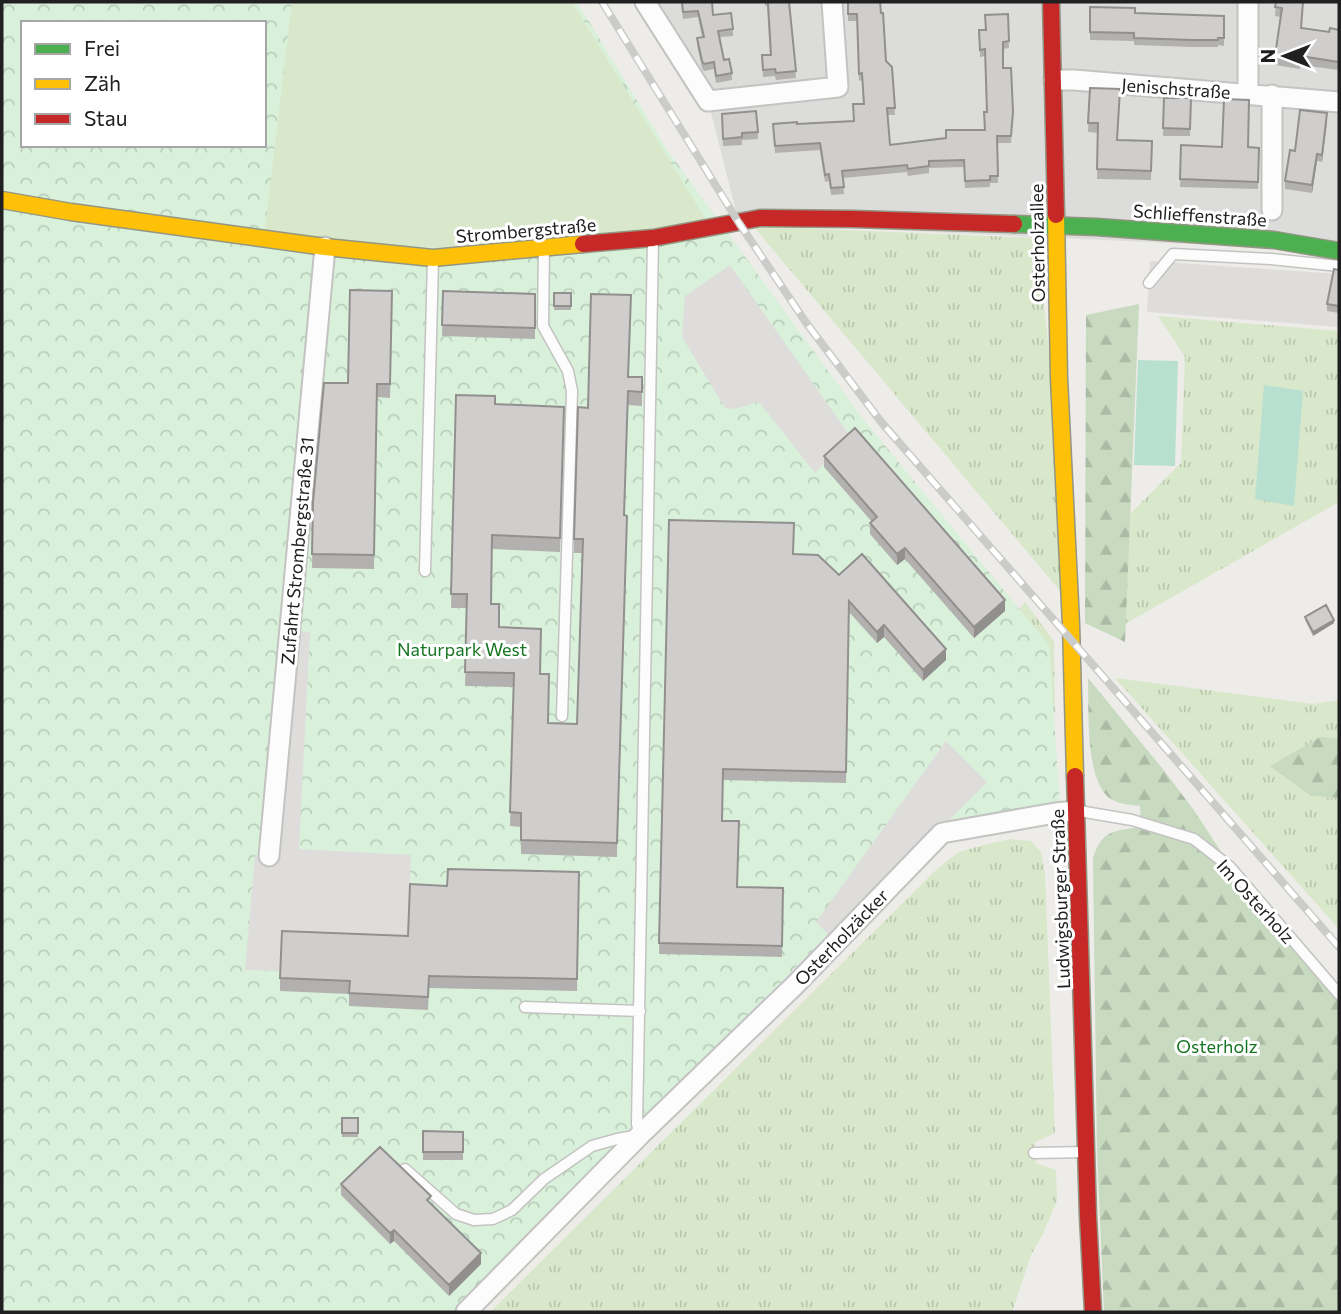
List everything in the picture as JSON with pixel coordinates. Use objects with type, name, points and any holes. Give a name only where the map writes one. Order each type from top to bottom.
[{"type":"street","points":[[645,2],[708,101],[838,87],[832,2]]},
{"type":"street","name":"Osterholzallee","points":[[1051,2],[1063,484]]},
{"type":"street","points":[[1248,2],[1248,93]]},
{"type":"street","name":"Jenischstraße","points":[[1054,80],[1339,102]]},
{"type":"street","points":[[1272,95],[1272,210]]},
{"type":"street","name":"Strombergstraße","points":[[2,200],[325,247],[433,258],[653,238],[760,218],[1056,226]]},
{"type":"street","name":"Schlieffenstraße","points":[[1056,226],[1242,237],[1339,251]]},
{"type":"street","name":"Zufahrt Strombergstraße 31","points":[[269,856],[325,247]]},
{"type":"street","name":"Ludwigsburger Straße","points":[[1063,484],[1071,624],[1093,1312]]},
{"type":"street","name":"Osterholzäcker","points":[[466,1312],[640,1135],[795,985],[942,833],[1076,811]]},
{"type":"lane","points":[[1240,262],[1242,237]]},
{"type":"lane","points":[[405,1169],[456,1214],[474,1220],[493,1219],[512,1210],[544,1179],[592,1146],[640,1135],[637,1124],[653,238]]},
{"type":"lane","points":[[544,247],[543,326],[568,371],[572,391],[562,716]]},
{"type":"lane","points":[[1149,283],[1173,254],[1240,262],[1271,259],[1339,266]]},
{"type":"lane","points":[[425,571],[433,258]]},
{"type":"lane","name":"Im Osterholz","points":[[1076,811],[1132,820],[1194,839],[1230,867],[1339,995]]},
{"type":"lane","points":[[525,1007],[640,1011]]},
{"type":"lane","points":[[1034,1153],[1086,1152]]},
{"type":"shaded area","points":[[645,2],[1339,2],[1339,251],[739,223],[708,101]]},
{"type":"shaded area","points":[[1150,261],[1339,274],[1339,327],[1147,312]]},
{"type":"shaded area","points":[[730,265],[850,436],[815,473],[759,402],[735,409],[725,408],[682,337],[685,296]]},
{"type":"shaded area","points":[[293,631],[310,632],[299,849],[411,855],[408,949],[281,971],[245,970],[255,855],[269,856]]},
{"type":"shaded area","points":[[946,741],[987,782],[833,939],[816,922]]},
{"type":"green space","name":"Naturpark West","points":[[2,2],[577,2],[668,151],[864,420],[1049,645],[1060,805],[940,821],[455,1312],[2,1312]]},
{"type":"green space","points":[[292,2],[572,2],[711,228],[495,251],[264,237]]},
{"type":"green space","points":[[753,226],[1037,238],[1060,457],[1071,604]]},
{"type":"green space","points":[[1139,304],[1125,642],[1085,623],[1086,315]]},
{"type":"green space","points":[[1158,316],[1339,331],[1339,502],[1125,624],[1130,514],[1181,463],[1185,357]]},
{"type":"green space","points":[[1138,360],[1178,361],[1175,466],[1134,465]]},
{"type":"green space","points":[[1264,385],[1303,391],[1294,506],[1255,499]]},
{"type":"green space","points":[[1025,602],[1054,641],[1055,712],[1018,747],[1019,610]]},
{"type":"green space","name":"Osterholz","points":[[1088,678],[1193,809],[1247,891],[1339,1001],[1339,1312],[1104,1312],[1097,1152],[1093,858],[1101,841],[1111,833],[1141,827],[1140,806],[1119,803],[1108,797],[1095,774],[1090,741]]},
{"type":"green space","points":[[1115,678],[1313,704],[1339,700],[1339,738],[1320,737],[1311,796],[1339,798],[1339,929]]},
{"type":"green space","points":[[1320,737],[1339,738],[1339,798],[1311,796],[1270,766]]},
{"type":"green space","points":[[1012,839],[1031,841],[1041,852],[1045,873],[1055,1133],[1035,1142],[1036,1163],[1056,1170],[1057,1201],[1031,1255],[1012,1312],[490,1312],[938,868],[959,852]]},
{"type":"building","points":[[682,2],[712,2],[713,15],[731,13],[733,29],[718,31],[724,60],[729,59],[732,73],[716,76],[714,62],[704,64],[697,38],[704,37],[698,11],[683,12]]},
{"type":"building","points":[[768,2],[789,2],[796,71],[776,73],[775,69],[763,70],[762,55],[771,55]]},
{"type":"building","points":[[848,2],[880,2],[886,61],[892,67],[895,108],[887,108],[890,145],[946,138],[946,130],[985,130],[985,49],[980,50],[979,30],[986,30],[985,15],[1008,14],[1009,41],[1003,42],[1003,68],[1011,68],[1013,112],[1011,136],[997,136],[998,176],[990,176],[990,180],[965,181],[964,160],[929,161],[929,166],[908,169],[907,165],[842,171],[844,187],[831,188],[829,174],[825,175],[820,143],[775,146],[773,124],[854,121],[853,104],[864,104],[862,73],[859,74],[857,14],[848,14]]},
{"type":"building","points":[[1276,2],[1303,2],[1301,28],[1329,32],[1330,28],[1339,30],[1339,62],[1300,56],[1300,60],[1275,56],[1282,8],[1275,7]]},
{"type":"building","points":[[1090,7],[1135,8],[1135,13],[1224,16],[1224,38],[1134,38],[1134,33],[1090,32]]},
{"type":"building","points":[[1090,88],[1120,89],[1117,140],[1152,141],[1151,171],[1097,169],[1098,123],[1088,123]]},
{"type":"building","points":[[1164,98],[1191,98],[1190,129],[1163,128]]},
{"type":"building","points":[[1224,99],[1249,100],[1248,147],[1259,148],[1258,182],[1180,179],[1181,145],[1222,147]]},
{"type":"building","points":[[1300,110],[1327,113],[1322,155],[1317,154],[1312,185],[1285,181],[1290,150],[1295,151]]},
{"type":"building","points":[[756,111],[758,132],[742,133],[742,137],[723,139],[722,114]]},
{"type":"building","points":[[1334,269],[1339,270],[1339,306],[1327,304]]},
{"type":"building","points":[[350,290],[392,291],[390,384],[377,384],[374,555],[312,554],[313,502],[324,383],[348,383]]},
{"type":"building","points":[[443,291],[535,294],[535,328],[442,325]]},
{"type":"building","points":[[554,293],[571,293],[571,306],[554,306]]},
{"type":"building","points":[[591,294],[631,295],[628,377],[642,377],[642,392],[628,391],[617,843],[521,840],[521,813],[510,812],[514,673],[465,672],[467,594],[451,594],[456,395],[495,396],[495,404],[564,407],[560,538],[492,535],[491,604],[499,604],[499,627],[541,629],[540,674],[549,674],[548,723],[577,724],[583,539],[574,539],[578,407],[588,408]]},
{"type":"building","points":[[855,428],[1005,600],[974,627],[905,548],[897,554],[870,523],[877,517],[824,456]]},
{"type":"building","points":[[669,520],[794,523],[793,554],[818,555],[839,575],[862,554],[946,649],[923,670],[884,625],[877,632],[849,601],[846,772],[723,769],[722,821],[739,821],[737,887],[783,888],[782,946],[659,943]]},
{"type":"building","points":[[1326,605],[1334,620],[1313,632],[1305,617]]},
{"type":"building","points":[[448,869],[579,872],[577,979],[429,976],[428,997],[349,993],[350,981],[280,978],[282,931],[408,936],[410,884],[447,886]]},
{"type":"building","points":[[342,1118],[358,1118],[358,1133],[342,1133]]},
{"type":"building","points":[[423,1131],[463,1132],[463,1152],[423,1152]]},
{"type":"building","points":[[380,1147],[431,1196],[427,1200],[481,1253],[449,1285],[394,1230],[390,1233],[341,1184]]},
{"type":"railway","points":[[602,2],[739,223],[807,324],[882,423],[1339,947]]},
{"type":"traffic: fast","points":[[1014,224],[1097,227],[1274,240],[1339,251]]},
{"type":"traffic: slow","points":[[2,200],[325,247],[433,258],[583,244]]},
{"type":"traffic: slow","points":[[1056,215],[1059,378],[1071,624],[1075,776]]},
{"type":"traffic: jam","points":[[1051,2],[1056,215]]},
{"type":"traffic: jam","points":[[583,244],[653,238],[760,218],[1014,224]]},
{"type":"traffic: jam","points":[[1075,776],[1093,1312]]}]
